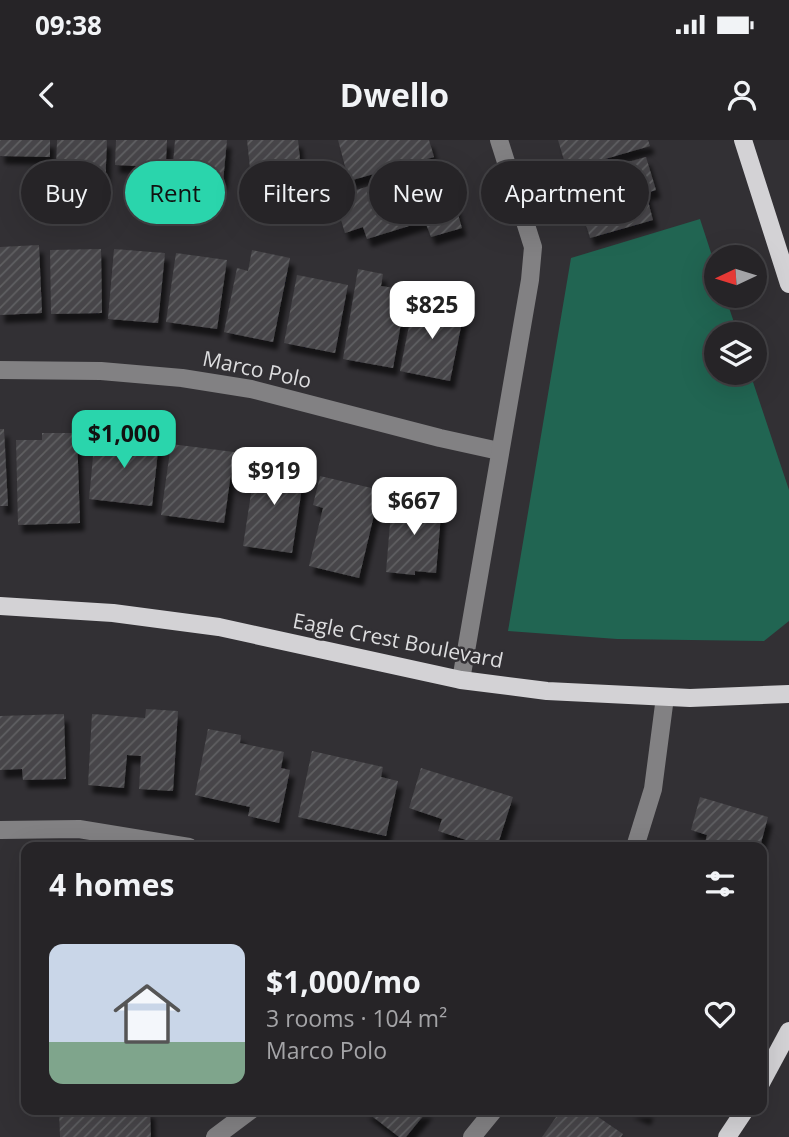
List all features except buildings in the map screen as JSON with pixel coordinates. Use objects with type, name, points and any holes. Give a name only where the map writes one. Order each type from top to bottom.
[{"type":"main road","points":[[743,140],[789,284]]},
{"type":"main road","name":"Eagle Crest Boulevard","points":[[0,606],[113,613],[219,627],[461,680],[547,691],[665,697],[784,693]]},
{"type":"main road","points":[[767,1072],[789,1031]]},
{"type":"main road","points":[[727,1137],[742,1115]]},
{"type":"street","points":[[461,680],[530,280],[533,247],[499,140]]},
{"type":"street","name":"Marco Polo","points":[[0,370],[101,371],[182,378],[251,389],[499,451]]},
{"type":"street","points":[[637,842],[653,789],[665,697]]},
{"type":"street","points":[[0,830],[79,829],[159,842]]},
{"type":"street","points":[[215,1137],[244,1115]]},
{"type":"street","points":[[472,1137],[490,1115]]},
{"type":"shaded area","points":[[700,219],[708,245],[704,245],[704,308],[729,308],[734,322],[704,322],[704,385],[754,385],[789,490],[789,621],[764,641],[617,639],[508,631],[571,258]]}]
